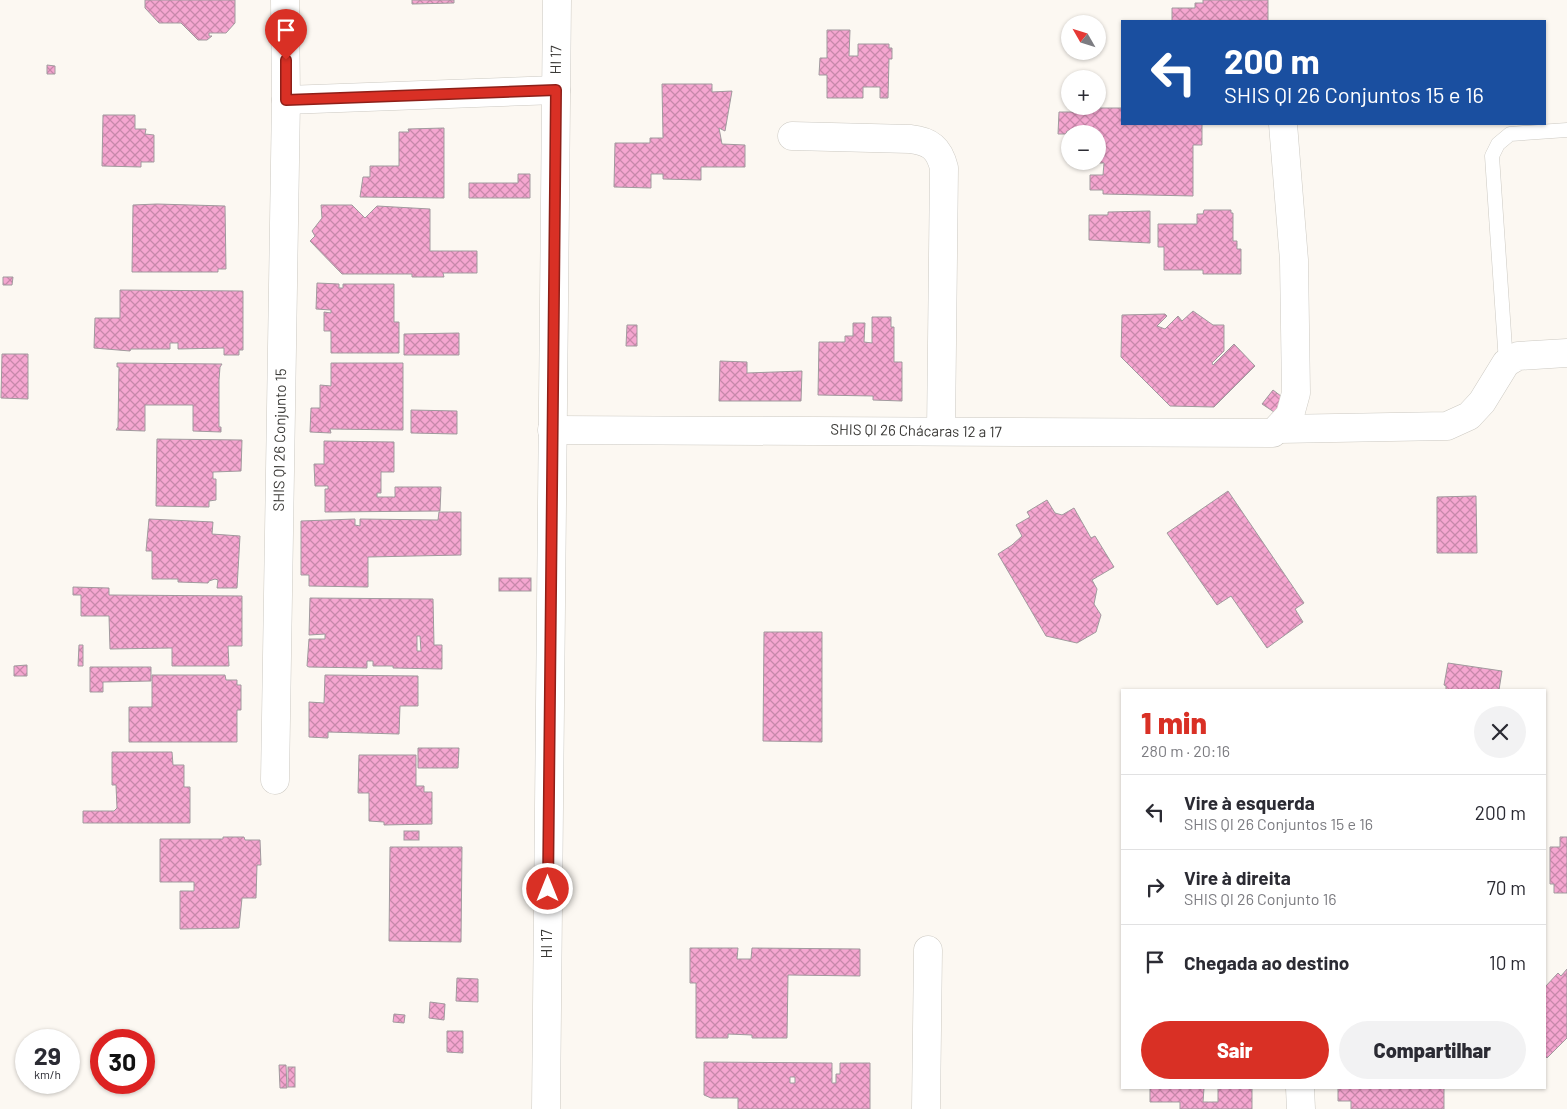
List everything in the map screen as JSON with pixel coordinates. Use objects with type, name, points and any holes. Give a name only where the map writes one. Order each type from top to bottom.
[{"type":"street","name":"SHIS QI 26 Conjunto 15","points":[[275,780],[286,100],[285,0]]},
{"type":"street","name":"HI 17","points":[[546,1109],[557,0]]},
{"type":"street","points":[[286,100],[556,90]]},
{"type":"street","points":[[1279,429],[1290,416],[1296,394],[1294,260],[1282,125]]},
{"type":"street","points":[[792,136],[910,139],[925,141],[940,154],[944,168],[941,431]]},
{"type":"street","points":[[1506,363],[1518,356],[1567,353]]},
{"type":"street","name":"SHIS QI 26 Chácaras 12 a 17","points":[[552,430],[941,431],[1268,435],[1279,429],[1447,426],[1469,416],[1482,402],[1506,363]]},
{"type":"street","points":[[926,1109],[928,950]]},
{"type":"street","points":[[1300,1089],[1301,1109]]},
{"type":"lane","points":[[1506,363],[1492,156],[1498,144],[1510,134],[1567,130]]},
{"type":"building","points":[[145,0],[235,0],[235,23],[226,33],[209,33],[209,36],[212,36],[207,40],[198,40],[181,23],[159,23],[145,8]]},
{"type":"building","points":[[412,0],[454,0],[454,3],[412,4]]},
{"type":"building","points":[[1203,0],[1268,0],[1268,20],[1172,20],[1172,8],[1195,8],[1195,3],[1203,3]]},
{"type":"building","points":[[827,30],[850,30],[849,56],[858,56],[858,44],[889,44],[889,48],[892,48],[892,59],[889,59],[888,98],[880,98],[880,87],[863,87],[863,98],[827,98],[827,75],[819,75],[820,58],[827,58]]},
{"type":"building","points":[[47,65],[55,66],[55,74],[47,74]]},
{"type":"building","points":[[662,84],[712,84],[712,92],[732,91],[725,131],[719,128],[722,144],[745,145],[745,167],[701,167],[701,180],[663,179],[663,174],[651,174],[651,188],[614,187],[615,143],[650,143],[650,138],[663,138]]},
{"type":"building","points":[[1106,108],[1121,108],[1121,125],[1202,125],[1202,145],[1193,145],[1193,196],[1103,194],[1103,190],[1090,190],[1090,175],[1103,175],[1103,170],[1106,170],[1106,125],[1061,125],[1061,134],[1058,134],[1059,112],[1061,112],[1061,115],[1106,115]]},
{"type":"building","points":[[103,115],[135,115],[135,129],[146,129],[145,134],[154,135],[154,162],[141,162],[141,167],[102,166]]},
{"type":"building","points":[[444,128],[444,198],[360,197],[363,177],[370,177],[370,166],[399,166],[399,132],[409,132],[408,129]]},
{"type":"building","points":[[518,174],[530,174],[530,198],[469,198],[469,183],[518,183]]},
{"type":"building","points":[[133,205],[225,206],[226,269],[218,269],[218,272],[132,272]]},
{"type":"building","points":[[321,205],[352,205],[365,218],[377,206],[430,209],[430,251],[477,251],[477,273],[443,273],[444,277],[412,277],[412,274],[342,274],[310,241],[315,236],[312,231],[322,218]]},
{"type":"building","points":[[1204,210],[1231,210],[1231,213],[1233,213],[1233,241],[1237,241],[1237,249],[1241,249],[1241,274],[1203,274],[1203,270],[1164,270],[1164,247],[1158,247],[1158,224],[1197,224],[1197,214],[1203,214]]},
{"type":"building","points":[[1150,211],[1150,243],[1089,240],[1089,215],[1108,215],[1108,212]]},
{"type":"building","points":[[3,277],[13,277],[12,285],[3,285]]},
{"type":"building","points":[[317,283],[339,284],[339,288],[343,288],[343,284],[394,284],[394,322],[399,322],[399,353],[331,353],[331,331],[324,331],[324,312],[331,313],[331,310],[316,309]]},
{"type":"building","points":[[120,290],[243,291],[243,350],[239,350],[239,355],[224,355],[224,348],[178,349],[178,343],[170,343],[170,349],[131,349],[130,351],[94,348],[95,318],[120,318]]},
{"type":"building","points":[[1193,311],[1213,325],[1224,325],[1224,351],[1212,363],[1213,365],[1234,344],[1255,366],[1214,407],[1170,406],[1121,357],[1122,315],[1165,314],[1167,316],[1157,326],[1165,329],[1178,316],[1182,321]]},
{"type":"building","points":[[872,317],[891,317],[891,327],[894,327],[894,362],[902,362],[902,401],[873,400],[873,396],[818,395],[819,342],[845,342],[845,336],[853,336],[853,323],[865,323],[864,342],[872,343]]},
{"type":"building","points":[[627,325],[637,325],[637,346],[626,346]]},
{"type":"building","points":[[459,333],[459,355],[404,355],[404,334]]},
{"type":"building","points":[[2,354],[28,354],[28,399],[1,398]]},
{"type":"building","points":[[720,361],[747,362],[747,373],[802,371],[801,401],[719,401]]},
{"type":"building","points":[[117,363],[222,364],[219,380],[219,427],[221,427],[221,432],[193,431],[193,405],[145,405],[145,431],[116,430],[118,427],[119,367],[117,367]]},
{"type":"building","points":[[331,363],[403,363],[403,430],[330,429],[331,433],[310,432],[311,408],[320,408],[320,385],[331,386]]},
{"type":"building","points":[[1273,390],[1290,403],[1280,416],[1262,404]]},
{"type":"building","points":[[411,410],[457,411],[457,434],[411,433]]},
{"type":"building","points":[[157,439],[242,440],[241,471],[213,472],[213,479],[216,479],[216,500],[209,501],[209,507],[156,506]]},
{"type":"building","points":[[324,441],[394,442],[394,472],[381,472],[381,493],[377,493],[377,497],[395,497],[395,487],[441,487],[440,511],[325,512],[325,489],[328,489],[328,486],[315,486],[314,464],[324,464]]},
{"type":"building","points":[[1228,491],[1304,603],[1295,609],[1303,622],[1267,648],[1231,596],[1217,605],[1167,533]]},
{"type":"building","points":[[1476,496],[1477,553],[1437,553],[1437,497]]},
{"type":"building","points":[[1047,500],[1055,513],[1062,515],[1074,508],[1091,538],[1095,536],[1114,567],[1092,580],[1097,589],[1094,604],[1101,615],[1096,632],[1077,643],[1046,636],[998,554],[1022,536],[1016,525],[1030,517],[1027,512]]},
{"type":"building","points":[[439,512],[461,512],[461,555],[368,557],[368,587],[309,586],[309,575],[301,575],[301,521],[355,519],[355,525],[360,526],[360,519],[438,520]]},
{"type":"building","points":[[149,519],[213,522],[212,534],[240,536],[237,588],[217,588],[218,580],[215,579],[208,583],[178,582],[178,579],[152,579],[152,551],[146,551]]},
{"type":"building","points":[[499,578],[531,578],[531,591],[499,591]]},
{"type":"building","points":[[73,587],[109,588],[109,595],[242,596],[242,646],[228,646],[229,666],[172,666],[172,648],[110,649],[109,616],[81,616],[81,595],[73,595]]},
{"type":"building","points":[[310,598],[433,599],[434,645],[442,645],[442,669],[373,666],[373,661],[367,661],[367,668],[309,667],[307,666],[309,639],[325,639],[325,634],[309,635]],"holes":[[[417,636],[420,636],[421,651],[417,651]]]},
{"type":"building","points":[[764,632],[822,632],[822,742],[763,741]]},
{"type":"building","points":[[79,645],[83,645],[83,666],[78,666]]},
{"type":"building","points":[[1448,663],[1502,671],[1499,689],[1446,689],[1444,685]]},
{"type":"building","points":[[27,665],[27,676],[14,676],[14,666]]},
{"type":"building","points":[[90,667],[151,667],[151,681],[103,682],[103,692],[90,692]]},
{"type":"building","points":[[152,675],[225,675],[226,680],[237,680],[237,685],[241,685],[241,710],[237,710],[237,742],[129,742],[129,707],[152,707]]},
{"type":"building","points":[[325,675],[418,676],[418,706],[400,706],[399,734],[328,732],[328,738],[309,737],[309,702],[324,703]]},
{"type":"building","points":[[418,748],[459,748],[458,768],[418,768]]},
{"type":"building","points":[[112,752],[172,752],[173,765],[184,765],[184,787],[190,787],[190,823],[83,823],[83,811],[114,811],[117,808],[116,785],[112,785]]},
{"type":"building","points":[[359,755],[416,755],[416,786],[424,786],[424,792],[432,792],[432,824],[384,825],[384,822],[369,821],[369,793],[358,793]]},
{"type":"building","points":[[404,831],[419,831],[419,840],[404,840]]},
{"type":"building","points":[[223,837],[244,837],[245,840],[260,840],[261,865],[257,865],[256,898],[242,898],[239,928],[180,929],[180,891],[194,891],[194,882],[160,882],[160,839],[223,839]]},
{"type":"building","points":[[1560,837],[1567,837],[1567,893],[1554,893],[1554,884],[1550,884],[1550,847],[1560,847]]},
{"type":"building","points":[[390,847],[462,847],[461,942],[389,941]]},
{"type":"building","points":[[690,948],[738,948],[737,959],[751,959],[752,948],[860,949],[860,976],[788,975],[787,1038],[752,1038],[752,1035],[728,1034],[728,1038],[696,1038],[696,983],[690,983]]},
{"type":"building","points":[[1567,969],[1567,1038],[1547,1058],[1546,986],[1558,973],[1561,976]]},
{"type":"building","points":[[457,978],[478,979],[478,1002],[456,1001]]},
{"type":"building","points":[[430,1002],[445,1004],[444,1020],[429,1018]]},
{"type":"building","points":[[394,1014],[405,1015],[404,1023],[393,1022]]},
{"type":"building","points":[[447,1031],[463,1031],[463,1053],[447,1052]]},
{"type":"building","points":[[704,1062],[832,1063],[832,1083],[836,1083],[836,1074],[840,1074],[840,1063],[870,1063],[870,1109],[738,1109],[738,1098],[711,1098],[704,1095]],"holes":[[[790,1077],[795,1077],[795,1083],[790,1083]]]},
{"type":"building","points":[[279,1065],[286,1065],[287,1088],[280,1088]]},
{"type":"building","points":[[288,1067],[295,1067],[295,1087],[288,1087]]},
{"type":"building","points":[[1150,1089],[1204,1089],[1203,1102],[1218,1102],[1218,1089],[1252,1089],[1252,1109],[1180,1109],[1180,1102],[1150,1102]]},
{"type":"building","points":[[1338,1089],[1444,1089],[1444,1109],[1351,1109],[1351,1101],[1338,1101]]},
{"type":"route","points":[[286,60],[286,100],[556,90],[548,889]]}]
